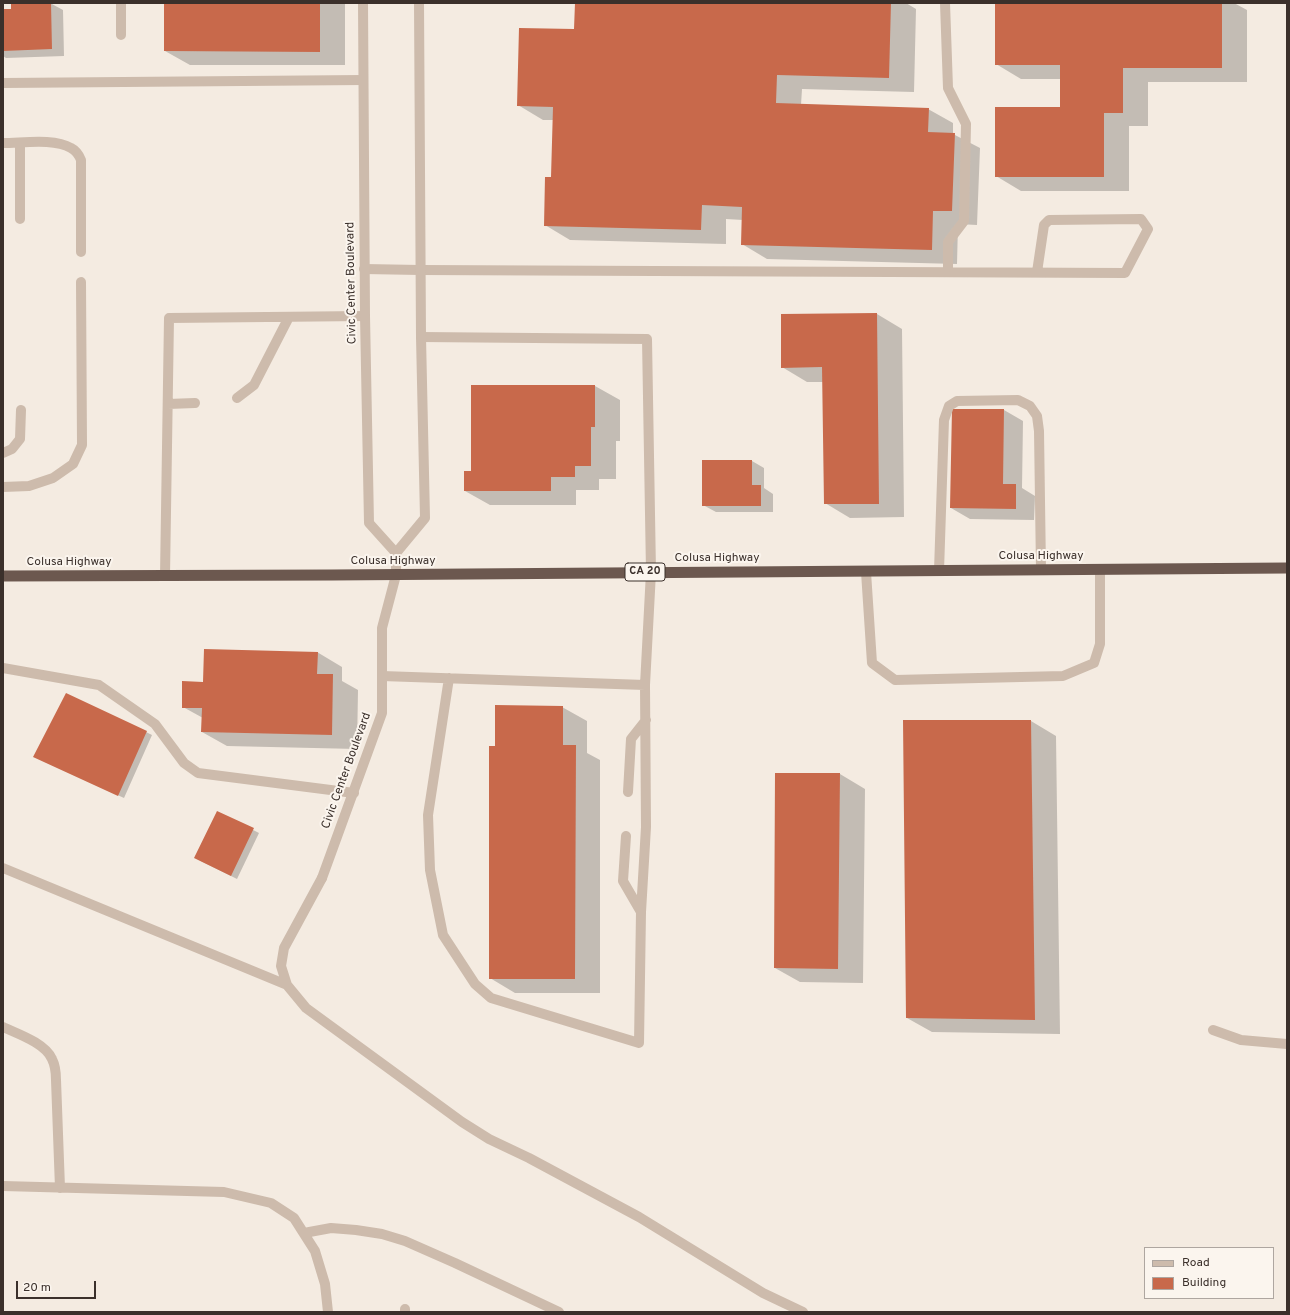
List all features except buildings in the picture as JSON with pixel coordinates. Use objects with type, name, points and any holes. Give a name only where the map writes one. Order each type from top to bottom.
[{"type":"highway","name":"Colusa Highway","points":[[3,576],[396,575],[1287,568]]},
{"type":"street","points":[[121,3],[121,35]]},
{"type":"street","name":"Civic Center Boulevard","points":[[287,985],[282,966],[284,948],[322,878],[382,713],[382,628],[396,575],[396,552],[368,523],[364,269],[363,3]]},
{"type":"street","points":[[396,552],[425,518],[420,270],[419,3]]},
{"type":"street","points":[[945,3],[948,88],[966,124],[964,221],[948,242],[948,272]]},
{"type":"street","points":[[3,83],[363,80]]},
{"type":"street","points":[[3,143],[58,143],[71,148],[78,153],[81,160],[81,252]]},
{"type":"street","points":[[20,143],[20,219]]},
{"type":"street","points":[[364,269],[1125,273],[1148,229],[1141,219],[1049,220],[1044,225],[1037,272]]},
{"type":"street","points":[[3,487],[29,486],[53,478],[73,464],[82,445],[81,282]]},
{"type":"street","points":[[165,576],[169,318],[365,316]]},
{"type":"street","points":[[237,398],[254,385],[289,317]]},
{"type":"street","points":[[421,337],[646,339],[651,572],[646,685],[646,827],[641,912],[639,1043],[491,998],[475,984],[443,935],[430,870],[428,814],[449,678]]},
{"type":"street","points":[[939,571],[944,420],[949,406],[957,401],[964,400],[1018,400],[1030,406],[1037,416],[1039,431],[1042,570]]},
{"type":"street","points":[[168,404],[196,403]]},
{"type":"street","points":[[3,453],[12,449],[20,439],[21,410]]},
{"type":"street","points":[[866,572],[872,663],[895,680],[1064,676],[1094,662],[1100,644],[1100,570]]},
{"type":"street","points":[[3,668],[99,685],[155,724],[184,763],[198,773],[354,793]]},
{"type":"street","points":[[382,676],[646,685]]},
{"type":"street","points":[[628,792],[631,739],[646,720]]},
{"type":"street","points":[[626,836],[624,881],[641,912]]},
{"type":"street","points":[[3,868],[287,985],[306,1008],[462,1122],[489,1139],[529,1158],[639,1217],[764,1293],[803,1312]]},
{"type":"street","points":[[3,1027],[40,1046],[46,1050],[52,1058],[56,1070],[60,1188]]},
{"type":"street","points":[[1213,1030],[1241,1040],[1287,1044]]},
{"type":"street","points":[[3,1186],[224,1192],[271,1203],[294,1218],[315,1251],[325,1284],[328,1312]]},
{"type":"street","points":[[304,1233],[331,1228],[382,1234],[405,1241],[559,1312]]}]
